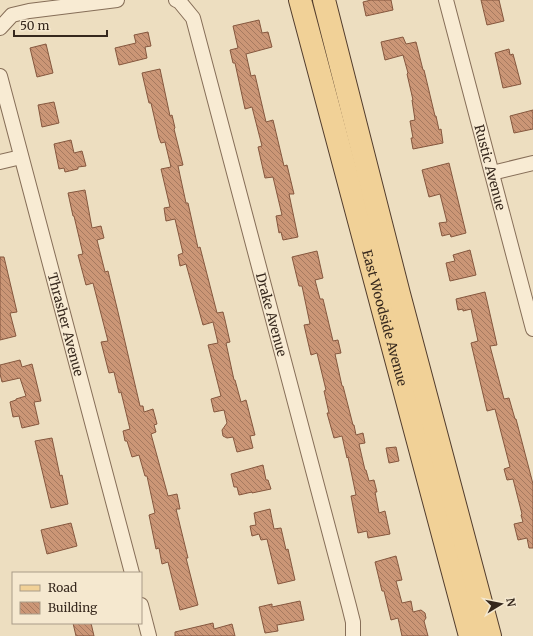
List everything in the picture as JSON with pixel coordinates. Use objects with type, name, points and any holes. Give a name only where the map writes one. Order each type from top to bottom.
[{"type":"main road","name":"East Woodside Avenue","points":[[300,0],[470,636]]},
{"type":"main road","name":"East Woodside Avenue","points":[[324,0],[395,279],[490,636]]},
{"type":"street","points":[[0,28],[12,15],[29,11],[117,0]]},
{"type":"street","name":"Drake Avenue","points":[[176,0],[179,1],[193,18],[349,606],[353,622],[353,636]]},
{"type":"street","name":"Rustic Avenue","points":[[447,2],[533,329]]},
{"type":"street","name":"Thrasher Avenue","points":[[0,76],[132,572]]},
{"type":"street","points":[[0,162],[21,157]]},
{"type":"street","points":[[492,173],[533,163]]},
{"type":"street","points":[[142,609],[149,636]]},
{"type":"building","points":[[371,0],[391,0],[393,10],[366,16],[363,2]]},
{"type":"building","points":[[481,0],[499,0],[504,21],[487,25]]},
{"type":"building","points":[[259,20],[262,33],[268,32],[272,47],[246,54],[251,76],[255,75],[266,122],[273,120],[284,166],[287,165],[294,194],[289,194],[298,237],[283,240],[281,232],[279,233],[276,216],[282,215],[273,177],[265,178],[258,147],[262,146],[252,107],[245,109],[235,63],[233,63],[230,50],[238,48],[233,26]]},
{"type":"building","points":[[148,32],[151,46],[145,47],[147,58],[119,65],[115,48],[136,43],[134,35]]},
{"type":"building","points":[[403,37],[406,44],[416,42],[439,130],[441,129],[443,143],[413,149],[410,121],[415,120],[413,100],[403,55],[385,60],[381,42]]},
{"type":"building","points":[[46,44],[53,73],[37,77],[30,48]]},
{"type":"building","points":[[509,49],[510,55],[513,54],[521,84],[503,88],[495,53]]},
{"type":"building","points":[[160,69],[170,116],[172,115],[183,165],[178,166],[186,203],[188,203],[198,248],[200,247],[217,313],[223,312],[230,342],[226,343],[234,380],[241,402],[246,400],[255,435],[250,436],[253,448],[237,452],[233,437],[227,438],[223,436],[222,430],[227,423],[224,410],[214,412],[211,399],[221,396],[208,345],[218,343],[213,322],[203,325],[186,264],[180,266],[178,255],[183,253],[175,219],[166,221],[164,208],[170,207],[161,169],[171,167],[165,142],[161,143],[159,138],[142,73]]},
{"type":"building","points":[[54,102],[59,123],[42,127],[38,105]]},
{"type":"building","points":[[533,110],[533,129],[514,133],[510,116]]},
{"type":"building","points":[[71,140],[74,153],[82,151],[86,166],[78,167],[78,169],[65,172],[64,168],[59,169],[54,144]]},
{"type":"building","points":[[449,163],[466,233],[451,237],[450,234],[442,236],[439,223],[447,222],[440,194],[429,197],[422,170]]},
{"type":"building","points":[[85,190],[92,228],[101,226],[104,238],[97,240],[105,272],[108,271],[140,406],[143,406],[144,412],[153,409],[157,424],[154,425],[156,432],[151,434],[168,496],[177,494],[180,509],[176,509],[198,605],[180,610],[168,562],[162,564],[159,548],[156,549],[149,515],[155,513],[147,476],[145,476],[139,455],[132,457],[127,441],[125,441],[123,431],[130,429],[121,392],[119,393],[114,372],[109,373],[101,342],[108,341],[93,283],[86,285],[78,255],[83,254],[68,193]]},
{"type":"building","points":[[470,250],[476,275],[450,281],[446,263],[455,261],[453,255]]},
{"type":"building","points":[[317,251],[323,278],[315,280],[320,299],[323,299],[333,341],[338,340],[341,353],[335,354],[342,386],[356,435],[363,433],[365,443],[359,444],[365,470],[369,481],[374,480],[379,513],[385,511],[390,534],[368,538],[367,531],[358,533],[351,496],[356,495],[348,457],[347,458],[342,436],[334,438],[327,413],[329,413],[324,391],[326,390],[317,353],[311,355],[304,325],[310,324],[302,286],[299,286],[292,257]]},
{"type":"building","points":[[0,257],[4,257],[17,312],[10,313],[16,336],[0,340]]},
{"type":"building","points":[[485,292],[497,345],[490,346],[504,399],[509,398],[516,419],[533,484],[533,548],[529,548],[527,538],[518,540],[514,524],[523,522],[522,514],[513,479],[507,480],[504,469],[510,467],[495,409],[487,411],[471,343],[478,341],[471,309],[463,311],[463,309],[458,310],[456,299]]},
{"type":"building","points":[[20,360],[22,367],[32,364],[41,401],[34,402],[39,424],[22,428],[19,416],[13,417],[10,402],[26,396],[20,378],[2,382],[0,374],[0,365]]},
{"type":"building","points":[[52,438],[68,504],[51,508],[35,441]]},
{"type":"building","points":[[396,447],[399,461],[389,463],[386,448]]},
{"type":"building","points":[[263,465],[266,480],[268,480],[271,489],[239,495],[237,487],[234,487],[231,474]]},
{"type":"building","points":[[270,509],[274,529],[281,528],[286,550],[288,549],[295,580],[278,584],[267,539],[261,540],[259,534],[252,536],[250,526],[256,525],[254,513]]},
{"type":"building","points":[[71,523],[77,546],[47,554],[41,530]]},
{"type":"building","points":[[396,556],[402,580],[396,581],[402,603],[411,601],[413,612],[421,610],[425,613],[426,618],[424,621],[428,636],[402,636],[398,618],[391,620],[375,562]]},
{"type":"building","points":[[300,601],[304,620],[277,625],[278,631],[265,633],[259,607],[272,604],[272,607]]},
{"type":"building","points":[[213,623],[214,629],[232,624],[235,636],[175,636],[175,632]]},
{"type":"building","points":[[73,624],[91,624],[94,636],[76,636]]}]
